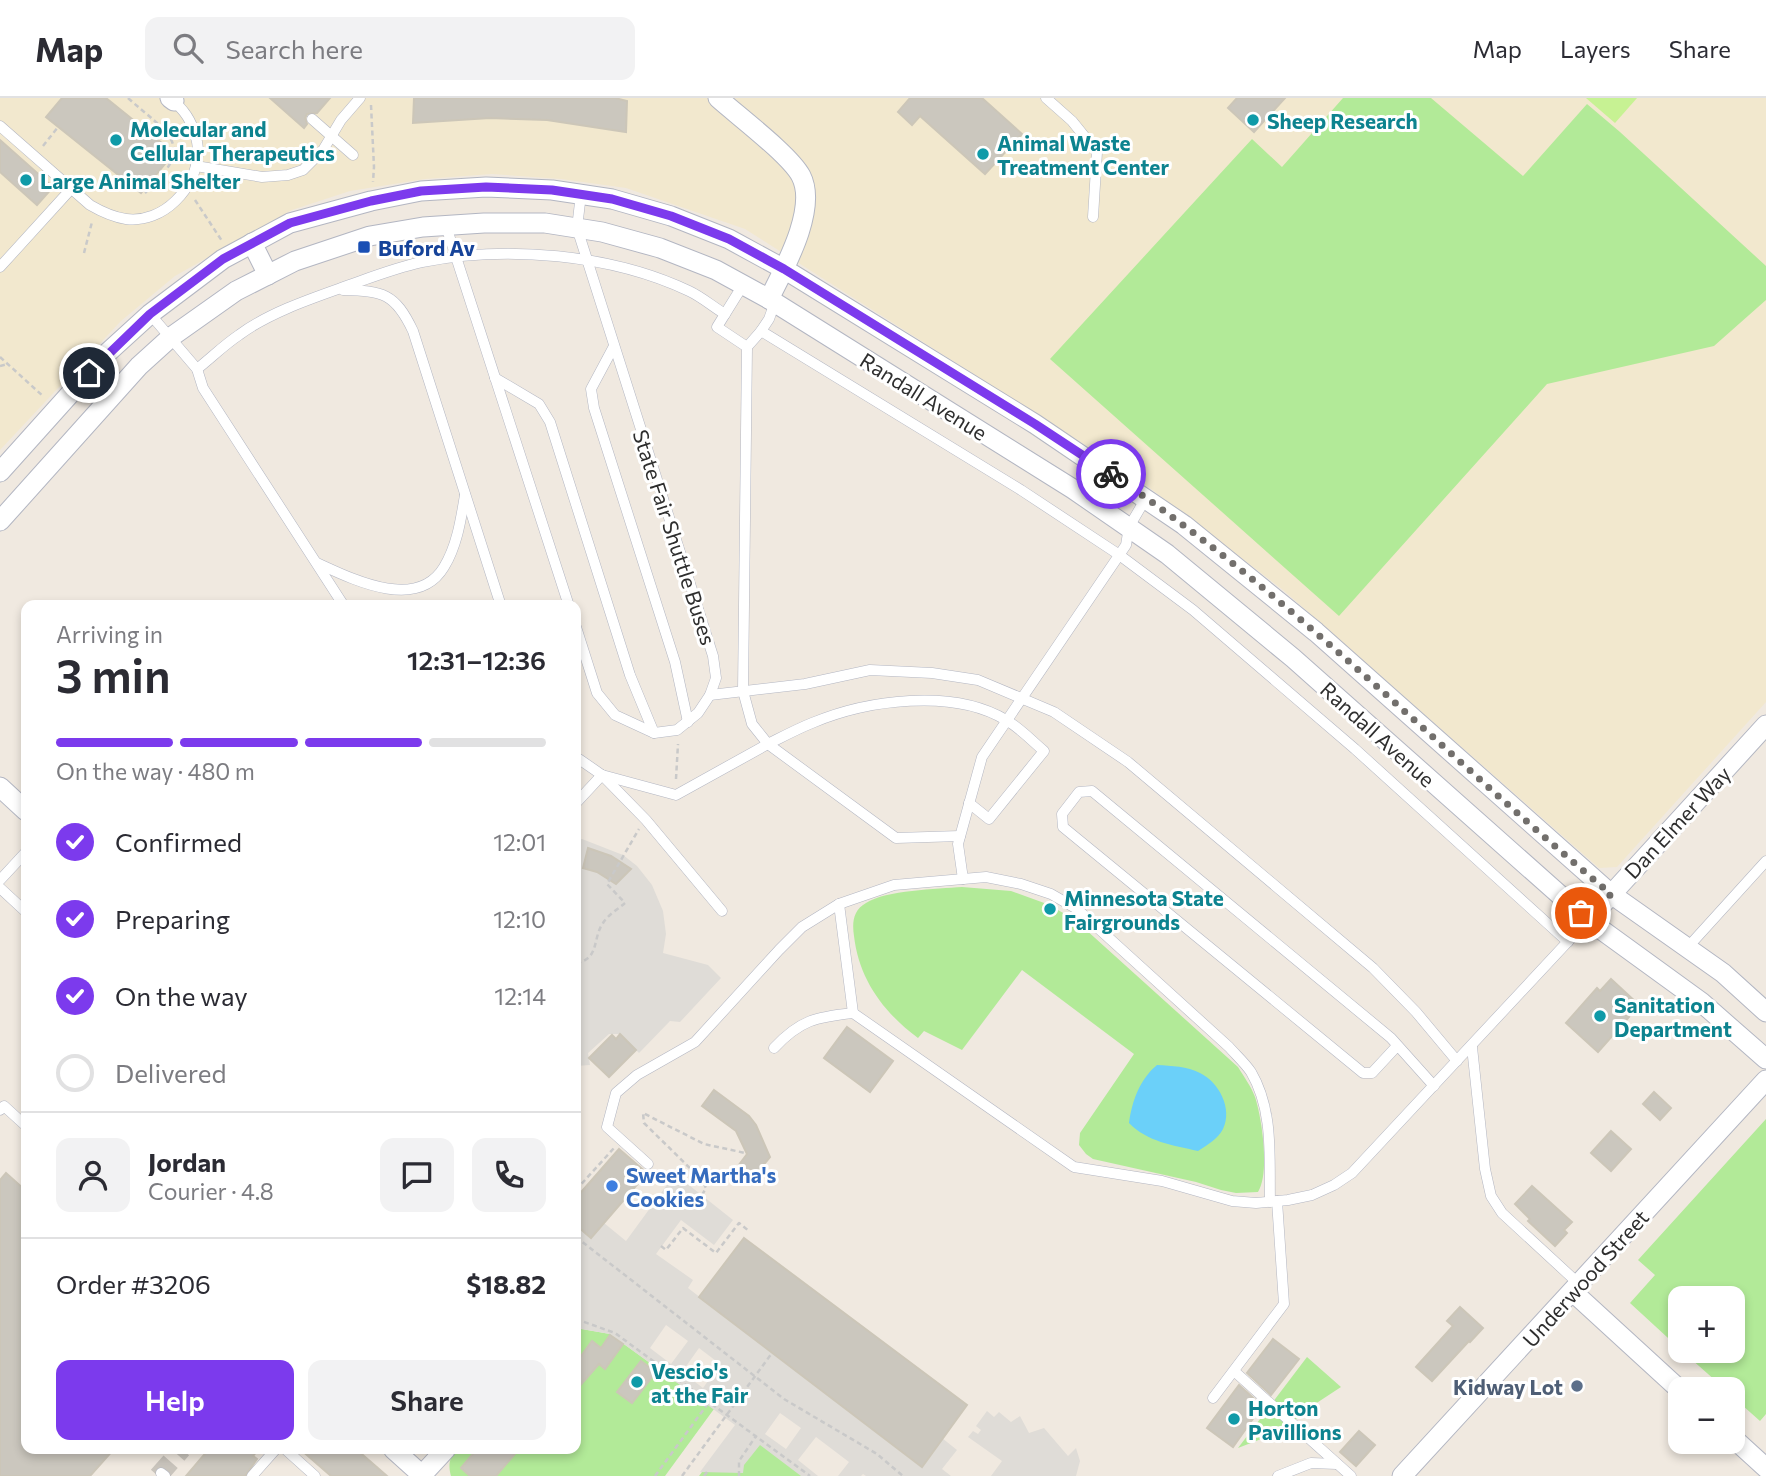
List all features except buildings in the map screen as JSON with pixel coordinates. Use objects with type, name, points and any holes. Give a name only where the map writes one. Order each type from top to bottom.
[{"type":"street","points":[[718,98],[789,161],[801,176],[806,190],[806,205],[801,225],[772,301]]},
{"type":"street","name":"Randall Avenue","points":[[0,471],[105,355],[150,314],[230,255],[290,223],[371,201],[421,191],[486,187],[581,194],[612,199],[671,216],[729,239],[784,269],[1035,424],[1147,498],[1316,632],[1611,894],[1723,973],[1766,1012]]},
{"type":"street","name":"Randall Avenue","points":[[0,521],[139,366],[171,337],[236,291],[295,261],[370,236],[484,223],[545,223],[602,232],[660,248],[716,270],[772,301],[1016,452],[1167,554],[1283,650],[1588,920],[1701,1002],[1766,1059]]},
{"type":"street","points":[[252,243],[268,275]]},
{"type":"street","name":"Dan Elmer Way","points":[[1588,920],[1766,725]]},
{"type":"street","points":[[0,787],[21,806]]},
{"type":"street","name":"Underwood Street","points":[[1402,1476],[1766,1080]]},
{"type":"street","points":[[1576,1288],[1668,1378]]},
{"type":"street","points":[[1745,1450],[1763,1469]]},
{"type":"street","points":[[405,1454],[422,1476],[442,1454]]},
{"type":"lane","points":[[196,166],[262,177],[288,175],[303,170],[323,150],[341,120],[360,98]]},
{"type":"lane","points":[[1046,98],[1072,121],[1097,152],[1093,217]]},
{"type":"lane","points":[[0,126],[95,208],[107,215],[128,220],[142,219],[159,213],[184,193],[196,166],[198,152],[193,128],[185,112],[173,99]]},
{"type":"lane","points":[[312,119],[353,155]]},
{"type":"lane","points":[[0,267],[71,189]]},
{"type":"lane","points":[[577,228],[581,194]]},
{"type":"lane","points":[[446,226],[567,600]]},
{"type":"lane","name":"State Fair Shuttle Buses","points":[[577,228],[713,656],[716,678],[710,695]]},
{"type":"lane","points":[[197,369],[241,333],[299,303],[422,262],[490,253],[548,255],[649,276],[690,292],[725,314]]},
{"type":"lane","points":[[743,285],[717,327],[747,347]]},
{"type":"lane","points":[[337,290],[374,291],[403,309],[413,331],[499,600]]},
{"type":"lane","points":[[772,301],[769,318],[747,347],[743,691],[752,724],[768,744],[896,838],[960,836]]},
{"type":"lane","points":[[150,314],[197,369],[204,388],[340,600]]},
{"type":"lane","points":[[761,331],[1021,490],[1118,554],[1193,610],[1258,664],[1568,942]]},
{"type":"lane","name":"State Fair Shuttle Buses","points":[[614,346],[592,389],[594,408],[675,662],[688,722]]},
{"type":"lane","points":[[495,378],[539,404],[550,422],[630,675],[654,733]]},
{"type":"lane","points":[[316,563],[368,583],[403,590],[418,589],[436,578],[444,569],[459,528],[466,493]]},
{"type":"lane","points":[[963,879],[958,844],[982,757],[1126,545],[1129,527],[1147,498]]},
{"type":"lane","points":[[581,642],[597,693],[615,715],[654,733],[677,730],[698,713],[710,695],[806,684],[870,670],[932,673],[978,680],[1054,712],[1095,739],[1162,790],[1373,968],[1416,1012],[1457,1061]]},
{"type":"lane","points":[[602,775],[676,795],[812,722],[876,703],[945,701],[980,708],[1007,720],[1044,751],[989,819],[970,803]]},
{"type":"lane","points":[[581,760],[602,775],[646,820],[722,911]]},
{"type":"lane","points":[[581,798],[602,775]]},
{"type":"lane","points":[[1397,1046],[1372,1073],[1363,1073],[1063,827],[1062,814],[1079,792],[1093,791],[1397,1046],[1434,1086]]},
{"type":"lane","points":[[0,880],[21,857]]},
{"type":"lane","points":[[1688,947],[1766,861]]},
{"type":"lane","points":[[648,1164],[607,1127],[617,1093],[637,1075],[695,1042],[802,927],[839,904],[894,885],[986,877],[1051,894],[1077,909],[1229,1047],[1250,1070],[1261,1096],[1268,1120],[1284,1304],[1213,1398]]},
{"type":"lane","points":[[0,888],[21,907]]},
{"type":"lane","points":[[839,904],[853,1013]]},
{"type":"lane","points":[[774,1048],[791,1030],[806,1021],[853,1013],[1074,1167],[1162,1181],[1232,1200],[1274,1201],[1312,1195],[1353,1173],[1588,920]]},
{"type":"lane","points":[[1472,1047],[1485,1169],[1491,1196],[1502,1213],[1576,1288]]},
{"type":"lane","points":[[1,1106],[21,1122]]},
{"type":"lane","points":[[1234,1371],[1351,1476]]},
{"type":"lane","points":[[252,1476],[271,1454]]},
{"type":"lane","points":[[291,1454],[315,1476]]},
{"type":"lane","points":[[1278,1476],[1311,1463],[1337,1464]]},
{"type":"path","points":[[128,98],[169,134],[175,149],[174,157],[164,175],[145,192]]},
{"type":"path","points":[[155,122],[160,116]]},
{"type":"path","points":[[35,156],[58,127]]},
{"type":"path","points":[[194,198],[230,255]]},
{"type":"path","points":[[84,253],[95,208]]},
{"type":"path","points":[[0,357],[57,409]]},
{"type":"path","points":[[0,366],[8,364]]},
{"type":"path","points":[[665,793],[678,777],[677,730]]},
{"type":"path","points":[[581,961],[593,955],[602,924],[625,903],[607,884],[646,820]]},
{"type":"path","points":[[702,1195],[706,1188],[702,1180],[644,1123],[643,1113],[704,1144],[746,1153]]},
{"type":"path","points":[[581,1184],[621,1140]]},
{"type":"path","points":[[661,1246],[666,1250],[683,1228],[716,1253],[739,1223],[749,1231]]},
{"type":"path","points":[[581,1241],[784,1399],[877,1454],[903,1476]]},
{"type":"path","points":[[581,1322],[615,1333],[810,1476]]},
{"type":"path","points":[[682,1476],[772,1353]]},
{"type":"path","points":[[654,1476],[709,1402]]},
{"type":"path","points":[[738,1476],[738,1461],[756,1436]]},
{"type":"shaded area","points":[[0,98],[1766,98],[1766,702],[1617,867],[1599,868],[1283,590],[1134,476],[745,229],[626,188],[561,179],[492,174],[425,179],[350,191],[292,210],[175,276],[121,321],[0,450]]},
{"type":"shaded area","points":[[581,839],[623,855],[637,866],[652,885],[663,911],[666,934],[663,953],[708,965],[721,978],[680,1022],[670,1021],[639,1053],[620,1034],[609,1034],[588,1053],[590,1065],[581,1066]]},
{"type":"shaded area","points":[[675,1174],[733,1220],[714,1245],[681,1220],[656,1254],[693,1280],[688,1288],[921,1467],[942,1438],[957,1450],[942,1469],[951,1476],[838,1476],[849,1462],[816,1437],[798,1460],[818,1476],[801,1476],[760,1445],[744,1465],[743,1473],[700,1472],[735,1425],[610,1334],[581,1329],[581,1229],[591,1238],[604,1223],[626,1241]],"holes":[[[666,1325],[688,1341],[671,1364],[650,1348]],[[699,1348],[720,1364],[703,1388],[682,1372]],[[780,1413],[801,1428],[786,1449],[765,1434]]]},
{"type":"shaded area","points":[[987,1411],[994,1417],[999,1412],[1011,1422],[1020,1416],[1029,1433],[1044,1428],[1068,1456],[1076,1448],[1080,1461],[1076,1476],[991,1476],[1002,1461],[968,1437],[973,1431],[978,1434],[981,1430],[976,1426]]},
{"type":"green space","points":[[1343,98],[1431,98],[1523,176],[1587,104],[1766,266],[1766,300],[1714,346],[1547,384],[1339,616],[1050,359],[1252,139],[1282,167]]},
{"type":"green space","points":[[1586,98],[1637,98],[1615,123]]},
{"type":"green space","points":[[962,887],[1011,891],[1047,904],[1074,919],[1238,1067],[1253,1093],[1260,1118],[1264,1172],[1258,1192],[1236,1193],[1221,1190],[1093,1159],[1086,1154],[1079,1145],[1080,1133],[1134,1054],[1022,970],[962,1050],[924,1031],[918,1038],[894,1017],[875,993],[861,966],[853,931],[856,913],[866,903],[886,895]]},
{"type":"green space","points":[[1766,1119],[1766,1414],[1760,1421],[1745,1408],[1745,1377],[1711,1377],[1696,1363],[1745,1363],[1745,1286],[1668,1286],[1668,1338],[1630,1303],[1655,1275],[1638,1260]]},
{"type":"green space","points":[[581,1329],[610,1334],[714,1409],[665,1476],[451,1476],[452,1455],[581,1454]]},
{"type":"green space","points":[[1307,1357],[1341,1387],[1309,1408],[1282,1431],[1238,1448]]},
{"type":"green space","points":[[736,1427],[808,1476],[699,1476]]},
{"type":"water","points":[[1157,1065],[1185,1068],[1200,1073],[1213,1083],[1222,1097],[1226,1113],[1223,1129],[1215,1139],[1198,1151],[1152,1139],[1129,1123],[1138,1091]]},
{"type":"tunnel","points":[[158,1476],[178,1454]]},
{"type":"way so far","points":[[1111,474],[1184,525],[1316,632],[1611,894],[1588,920],[1581,913]]},
{"type":"place","name":"Sheep Research","points":[[1253,120]]},
{"type":"place","name":"Molecular and Cellular Therapeutics","points":[[116,140]]},
{"type":"place","name":"Animal Waste Treatment Center","points":[[983,154]]},
{"type":"place","name":"Large Animal Shelter","points":[[26,180]]},
{"type":"place","name":"Buford Av","points":[[364,247]]},
{"type":"place","name":"Minnesota State Fairgrounds","points":[[1050,909]]},
{"type":"place","name":"Sanitation Department","points":[[1600,1016]]},
{"type":"place","name":"Sweet Martha's Cookies","points":[[612,1186]]},
{"type":"place","name":"Vescio's at the Fair","points":[[637,1382]]},
{"type":"place","name":"Kidway Lot","points":[[1577,1386]]},
{"type":"place","name":"Horton Pavillions","points":[[1234,1419]]},
{"type":"route","points":[[89,373],[150,314],[223,259],[290,223],[371,201],[421,191],[486,187],[552,190],[612,199],[671,216],[729,239],[784,269],[1111,474]]}]
